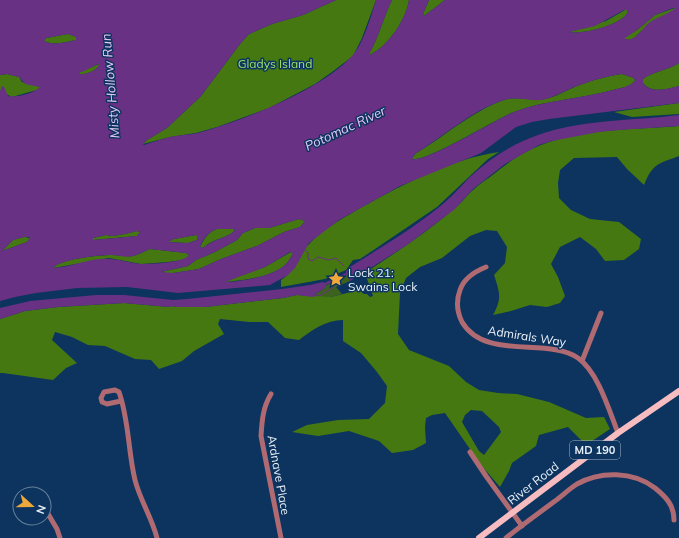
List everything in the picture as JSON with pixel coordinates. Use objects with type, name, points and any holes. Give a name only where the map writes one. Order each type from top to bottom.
[{"type":"main road","name":"River Road","points":[[479,538],[618,433],[679,391]]},
{"type":"street","name":"Admirals Way","points":[[486,267],[472,274],[462,285],[459,292],[458,309],[460,318],[465,327],[479,338],[490,343],[559,351],[570,354],[582,361],[595,378],[618,433]]},
{"type":"street","points":[[582,361],[601,313]]},
{"type":"street","name":"Ardnave Place","points":[[271,394],[265,404],[261,436],[281,538]]},
{"type":"street","points":[[121,401],[136,482],[157,538]]},
{"type":"street","points":[[470,452],[522,526]]},
{"type":"street","points":[[506,538],[576,484],[598,476],[621,475],[636,478],[652,486],[666,498],[674,511],[674,520]]},
{"type":"street","points":[[52,522],[57,529],[60,538]]},
{"type":"green space","name":"Gladys Island","points":[[336,0],[376,0],[362,38],[353,56],[332,72],[315,84],[269,108],[196,133],[170,137],[143,144],[167,128],[201,96],[249,34],[272,24],[303,15]]},
{"type":"green space","points":[[392,0],[409,0],[404,16],[395,32],[389,39],[377,51],[370,55],[369,54],[376,41]]},
{"type":"green space","points":[[429,0],[445,0],[424,16],[423,14]]},
{"type":"green space","points":[[675,8],[676,9],[650,23],[634,38],[629,40],[624,38],[637,30],[655,15]]},
{"type":"green space","points":[[625,10],[628,12],[624,17],[610,25],[583,32],[569,32],[606,21]]},
{"type":"green space","points":[[68,34],[77,37],[76,40],[64,43],[51,43],[44,41],[46,38]]},
{"type":"green space","points":[[679,63],[679,86],[655,90],[643,83],[643,79]]},
{"type":"green space","points":[[99,64],[94,71],[79,74],[80,72]]},
{"type":"green space","points":[[7,74],[19,77],[22,82],[40,87],[40,89],[12,97],[0,91],[0,75]]},
{"type":"green space","points":[[622,74],[634,78],[635,81],[631,85],[622,88],[588,96],[550,102],[514,112],[432,154],[412,159],[415,154],[470,117],[481,110],[504,100],[515,98],[538,100],[544,99],[553,97],[590,81]]},
{"type":"green space","points":[[679,103],[679,114],[632,117],[614,112]]},
{"type":"green space","points":[[679,126],[679,156],[653,168],[644,185],[617,157],[574,158],[560,170],[558,183],[559,198],[571,210],[590,219],[619,222],[641,239],[639,249],[624,260],[605,261],[596,249],[580,237],[560,247],[551,264],[558,277],[565,296],[560,303],[547,307],[530,305],[493,315],[499,300],[498,287],[494,275],[505,263],[507,247],[497,231],[486,230],[470,236],[442,258],[420,267],[406,278],[400,293],[398,334],[409,350],[449,366],[466,382],[479,390],[517,394],[549,402],[586,418],[604,417],[610,429],[586,445],[568,427],[539,435],[536,446],[512,463],[500,487],[481,465],[445,413],[432,415],[426,418],[426,443],[413,450],[392,453],[379,441],[349,431],[318,436],[292,432],[307,425],[338,420],[369,419],[385,403],[387,386],[361,353],[343,341],[343,320],[337,320],[314,329],[299,340],[285,338],[268,322],[220,319],[218,324],[224,334],[194,351],[182,361],[159,369],[151,360],[135,359],[105,346],[88,345],[72,337],[55,332],[52,340],[77,363],[66,368],[53,380],[0,373],[0,319],[25,311],[58,307],[124,303],[169,307],[205,307],[297,295],[331,297],[359,290],[370,297],[373,296],[365,273],[432,226],[457,207],[477,186],[521,155],[541,145],[574,135]],"holes":[[[471,410],[482,411],[499,427],[501,432],[484,455],[479,451],[462,422],[465,415]]]},
{"type":"green space","points":[[499,152],[488,159],[437,207],[360,259],[353,260],[346,270],[325,279],[281,287],[281,280],[294,267],[307,246],[336,222],[380,197],[429,173],[464,160]]},
{"type":"green space","points":[[299,219],[305,221],[300,227],[284,232],[257,246],[199,269],[173,273],[161,272],[188,266],[196,260],[237,240],[243,233],[255,228],[269,228]]},
{"type":"green space","points":[[217,229],[235,230],[203,248],[200,247],[209,234]]},
{"type":"green space","points":[[137,231],[140,232],[137,236],[93,240],[93,238],[106,235],[112,236]]},
{"type":"green space","points":[[196,235],[198,236],[197,240],[188,243],[168,242],[174,239]]},
{"type":"green space","points":[[24,237],[30,238],[27,242],[2,251],[13,240]]},
{"type":"green space","points":[[150,249],[186,253],[189,255],[187,258],[182,260],[168,262],[141,264],[109,258],[53,268],[63,262],[80,258],[106,255],[133,256]]},
{"type":"green space","points":[[291,252],[293,253],[287,263],[273,272],[256,278],[223,282],[265,267]]},
{"type":"green space","points":[[347,275],[350,281],[336,287],[342,294],[331,297],[313,297],[325,288],[325,286]]},
{"type":"water","points":[[0,0],[336,0],[303,15],[272,24],[249,34],[201,96],[167,128],[147,140],[143,144],[144,145],[170,137],[198,133],[236,121],[280,103],[321,81],[338,69],[356,51],[367,29],[376,0],[392,0],[376,41],[369,54],[370,55],[377,51],[395,32],[404,16],[409,0],[429,0],[423,14],[424,16],[445,0],[679,0],[679,63],[643,79],[643,83],[650,89],[655,90],[679,86],[679,103],[549,119],[516,127],[481,153],[400,186],[339,220],[309,243],[295,268],[288,275],[270,285],[178,293],[127,287],[77,288],[36,293],[0,301],[0,91],[2,86],[4,87],[8,96],[20,96],[30,93],[40,87],[25,84],[19,77],[7,74],[0,75]],"holes":[[[676,8],[650,22],[636,37],[629,39],[625,38],[655,15]],[[624,10],[627,10],[628,12],[624,17],[610,25],[583,32],[569,32],[595,26]],[[68,34],[76,37],[76,40],[60,43],[44,41],[46,38]],[[99,64],[96,69],[84,74],[79,74],[80,72]],[[622,74],[634,78],[635,81],[622,88],[550,102],[514,112],[446,148],[420,158],[412,159],[415,154],[458,124],[493,104],[515,98],[544,100],[585,83]],[[299,219],[305,221],[300,227],[284,232],[257,246],[199,269],[173,273],[161,272],[188,266],[196,260],[237,240],[243,233],[255,228],[269,228]],[[217,229],[235,230],[203,248],[200,247],[204,239],[211,232]],[[137,231],[140,232],[137,236],[93,240],[93,238],[106,235],[112,236]],[[196,235],[198,236],[197,240],[188,243],[168,242],[174,239]],[[29,237],[30,238],[27,242],[2,251],[13,240]],[[150,249],[186,253],[189,255],[181,260],[159,263],[141,264],[115,259],[96,259],[53,268],[64,262],[80,258],[111,255],[130,257]],[[290,252],[293,253],[286,264],[274,272],[257,278],[225,282],[265,267]]]},
{"type":"water","points":[[679,115],[679,126],[599,132],[539,145],[505,164],[473,189],[455,209],[407,245],[350,281],[347,275],[326,285],[325,288],[313,297],[297,295],[205,307],[169,307],[124,303],[58,307],[25,311],[0,319],[0,308],[30,301],[96,295],[124,295],[173,300],[282,289],[324,283],[346,273],[350,267],[417,224],[443,204],[486,163],[519,143],[538,135],[572,126],[608,121]]},
{"type":"waterway","points":[[305,250],[308,253],[308,259],[312,261],[318,257],[329,260],[335,258],[344,266]]},
{"type":"waterway","points":[[315,296],[321,295],[334,287]]},
{"type":"place","name":"Lock 21: Swains Lock","points":[[336,279]]},
{"type":"water label","name":"Misty Hollow Run","points":[[110,86]]},
{"type":"water label","name":"Potomac River","points":[[345,128]]}]
